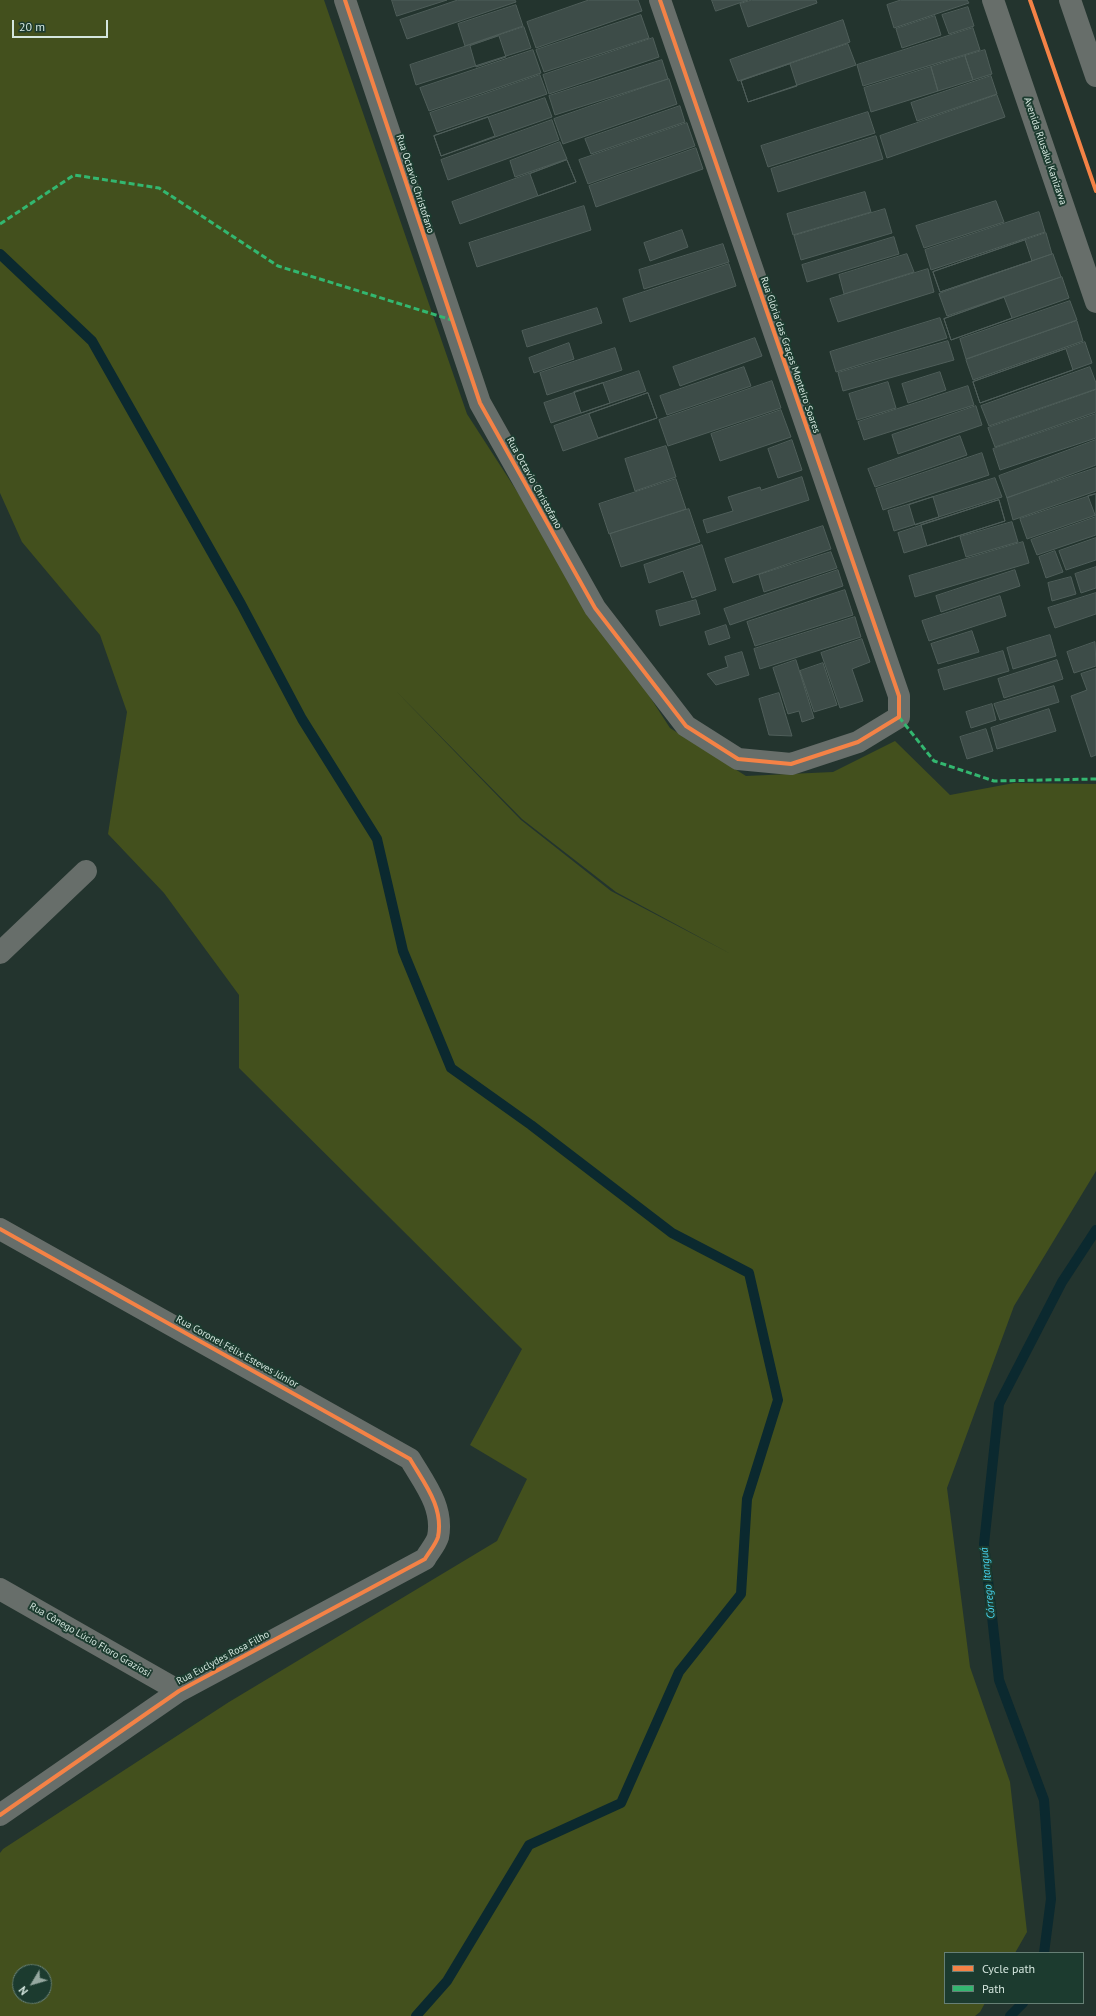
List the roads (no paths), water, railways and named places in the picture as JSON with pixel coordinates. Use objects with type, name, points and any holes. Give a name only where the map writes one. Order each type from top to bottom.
[{"type":"street","name":"Rua Octavio Christofano","points":[[345,0],[480,403],[595,608],[681,720],[686,726],[738,759],[791,764],[858,742],[899,717]]},
{"type":"street","name":"Rua Glória das Graças Monteiro Soares","points":[[660,0],[899,696],[899,717]]},
{"type":"street","name":"Avenida Riusaku Kanizawa","points":[[993,0],[1096,302]]},
{"type":"street","points":[[1070,0],[1096,76]]},
{"type":"street","points":[[0,953],[86,871]]},
{"type":"street","name":"Rua Coronel Félix Esteves Júnior","points":[[0,1229],[410,1459],[435,1501],[438,1515]]},
{"type":"street","name":"Rua Euclydes Rosa Filho","points":[[0,1814],[179,1691],[425,1559],[438,1538],[438,1515]]},
{"type":"street","name":"Rua Cônego Lúcio Floro Graziosi","points":[[0,1589],[179,1691]]},
{"type":"waterway","points":[[0,254],[92,341],[241,604],[302,719],[377,839],[403,951],[451,1068],[531,1125],[672,1233],[749,1273],[778,1400],[747,1499],[741,1594],[679,1672],[621,1803],[529,1845],[447,1981],[416,2016]]},
{"type":"waterway","name":"Córrego Itanguá","points":[[1044,1952],[1051,1899],[1044,1800],[999,1680],[984,1544],[999,1404],[1062,1282],[1096,1230]]},
{"type":"waterway","name":"Córrego Itanguá","points":[[1010,2016],[1022,2004]]}]
